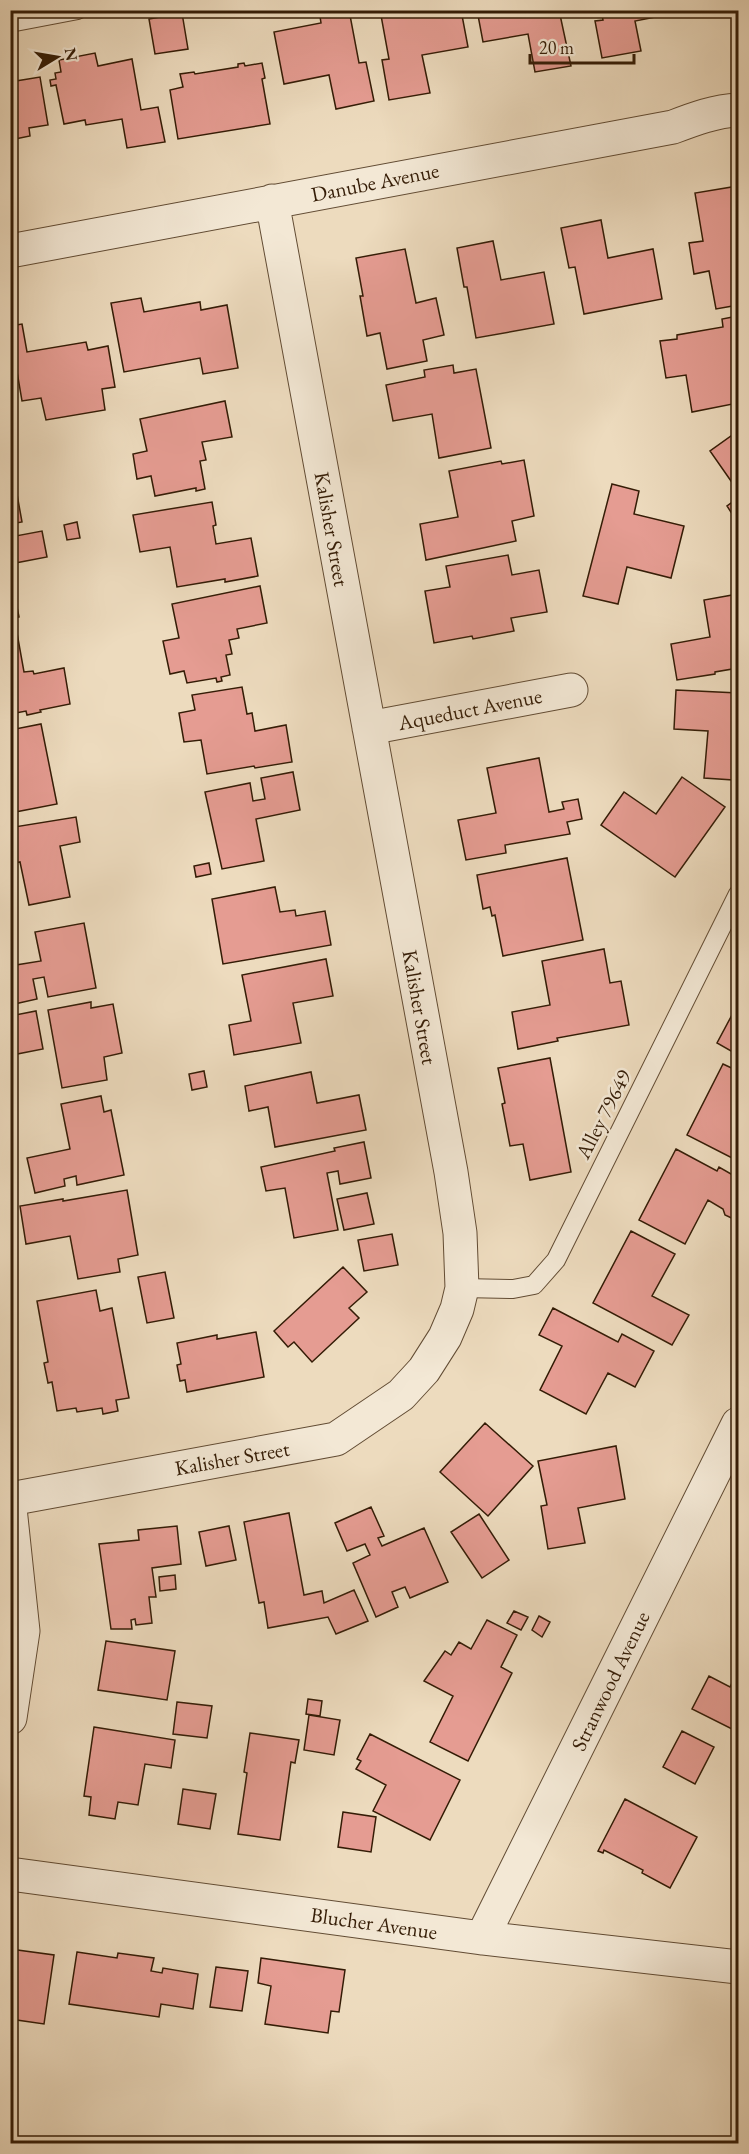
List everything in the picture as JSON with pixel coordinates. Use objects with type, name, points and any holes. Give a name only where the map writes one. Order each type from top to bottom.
[{"type":"street","name":"Danube Avenue","points":[[10,251],[673,127],[698,117],[738,110]]},
{"type":"street","name":"Kalisher Street","points":[[10,1499],[336,1439],[401,1395],[424,1370],[445,1337],[458,1310],[462,1288],[460,1233],[451,1172],[272,201]]},
{"type":"street","name":"Aqueduct Avenue","points":[[369,728],[571,690]]},
{"type":"street","name":"Stranwood Avenue","points":[[482,1938],[738,1424]]},
{"type":"street","points":[[10,1508],[24,1631],[10,1718]]},
{"type":"street","name":"Blucher Avenue","points":[[10,1874],[482,1938],[738,1967]]},
{"type":"lane","points":[[10,23],[78,10]]},
{"type":"lane","name":"Alley 79649","points":[[462,1288],[513,1289],[534,1285],[556,1260],[738,894]]},
{"type":"building","points":[[319,10],[349,10],[359,63],[366,62],[374,101],[336,109],[329,75],[284,84],[274,32],[321,23]]},
{"type":"building","points":[[380,10],[461,10],[468,47],[422,55],[430,93],[389,100],[382,60],[389,59]]},
{"type":"building","points":[[477,10],[559,10],[571,66],[535,72],[528,34],[483,42]]},
{"type":"building","points":[[601,10],[680,10],[681,12],[635,21],[641,51],[602,58],[595,21],[603,20]]},
{"type":"building","points":[[734,10],[738,10],[738,25],[733,25]]},
{"type":"building","points":[[182,13],[188,49],[155,54],[149,19]]},
{"type":"building","points":[[95,53],[98,66],[132,59],[141,110],[158,107],[165,142],[127,148],[122,119],[86,125],[85,120],[64,124],[56,85],[51,86],[50,80],[56,79],[55,73],[61,72],[59,60]]},
{"type":"building","points":[[244,63],[245,66],[262,63],[265,78],[262,79],[270,124],[178,139],[170,90],[183,87],[180,74],[238,67],[238,64]]},
{"type":"building","points":[[40,77],[48,125],[29,128],[30,136],[10,140],[10,82]]},
{"type":"building","points":[[738,186],[738,305],[716,309],[709,271],[694,274],[689,243],[703,241],[695,193]]},
{"type":"building","points":[[601,220],[608,258],[653,249],[662,299],[584,314],[575,267],[569,268],[561,228]]},
{"type":"building","points":[[493,241],[501,280],[544,272],[554,324],[476,338],[457,248]]},
{"type":"building","points":[[405,249],[416,303],[436,298],[444,335],[423,340],[427,361],[387,369],[380,333],[367,336],[356,258]]},
{"type":"building","points":[[141,298],[144,312],[200,302],[201,310],[227,305],[238,368],[203,374],[200,358],[124,372],[111,303]]},
{"type":"building","points":[[738,316],[738,355],[735,356],[738,403],[692,412],[686,375],[666,378],[660,341],[677,339],[677,335],[723,327],[722,319]]},
{"type":"building","points":[[22,324],[27,352],[86,342],[88,350],[108,346],[115,387],[102,389],[105,410],[46,420],[41,398],[22,401],[15,360],[10,361],[10,326]]},
{"type":"building","points":[[453,365],[454,373],[476,369],[491,448],[439,458],[432,414],[393,421],[386,385],[425,377],[424,370]]},
{"type":"building","points":[[225,401],[232,437],[202,442],[206,460],[200,461],[205,489],[196,491],[196,488],[155,496],[151,476],[137,479],[133,454],[147,451],[140,419]]},
{"type":"building","points":[[738,431],[738,491],[710,451]]},
{"type":"building","points":[[524,460],[534,516],[512,521],[516,541],[426,560],[420,524],[458,517],[449,471],[501,461],[502,464]]},
{"type":"building","points":[[10,483],[15,483],[22,522],[10,524]]},
{"type":"building","points":[[612,484],[639,491],[634,514],[684,526],[671,578],[627,567],[618,604],[583,596]]},
{"type":"building","points":[[738,498],[738,523],[727,506]]},
{"type":"building","points":[[212,502],[216,525],[213,526],[216,544],[251,538],[258,576],[177,587],[170,547],[140,552],[133,515]]},
{"type":"building","points":[[77,522],[80,538],[67,540],[64,525]]},
{"type":"building","points":[[42,531],[47,557],[10,564],[10,537]]},
{"type":"building","points":[[508,555],[512,575],[539,570],[547,612],[511,618],[514,631],[473,639],[472,636],[434,643],[425,591],[450,587],[446,566]]},
{"type":"building","points":[[10,572],[19,617],[10,619]]},
{"type":"building","points":[[260,586],[267,623],[237,629],[239,638],[229,640],[232,654],[226,655],[230,675],[221,677],[222,681],[217,682],[216,678],[187,683],[184,671],[170,674],[163,641],[179,638],[172,604]]},
{"type":"building","points":[[738,594],[738,668],[677,680],[671,644],[710,637],[704,600]]},
{"type":"building","points":[[17,633],[24,672],[33,671],[34,674],[64,668],[70,704],[27,715],[26,711],[10,714],[10,634]]},
{"type":"building","points":[[242,687],[247,714],[252,713],[255,731],[286,725],[292,762],[207,774],[201,740],[184,742],[179,713],[195,710],[192,695]]},
{"type":"building","points":[[676,690],[738,693],[738,800],[732,799],[733,780],[704,778],[708,731],[674,729]]},
{"type":"building","points":[[41,724],[57,804],[10,813],[10,730]]},
{"type":"building","points":[[539,758],[549,812],[564,809],[562,802],[578,799],[582,819],[567,822],[570,834],[505,845],[506,853],[466,860],[458,820],[496,813],[487,768]]},
{"type":"building","points":[[293,772],[300,810],[256,819],[264,861],[222,869],[205,792],[250,783],[253,801],[265,799],[261,778]]},
{"type":"building","points":[[682,777],[725,807],[675,877],[601,825],[624,792],[656,814]]},
{"type":"building","points":[[76,817],[80,842],[60,846],[70,897],[29,905],[20,862],[10,864],[10,846],[17,845],[14,827]]},
{"type":"building","points":[[567,858],[583,940],[503,956],[495,915],[492,916],[490,907],[483,909],[477,875]]},
{"type":"building","points":[[209,863],[211,874],[196,877],[194,866]]},
{"type":"building","points":[[275,887],[280,912],[295,910],[296,916],[325,911],[331,945],[223,964],[212,899]]},
{"type":"building","points":[[84,923],[96,988],[48,997],[44,977],[33,979],[37,999],[10,1005],[10,966],[41,961],[35,932]]},
{"type":"building","points":[[604,949],[610,983],[621,981],[629,1025],[557,1038],[558,1041],[518,1049],[512,1012],[550,1005],[542,961]]},
{"type":"building","points":[[326,959],[333,996],[293,1003],[301,1043],[234,1055],[229,1025],[251,1021],[242,975]]},
{"type":"building","points":[[91,1002],[91,1008],[113,1004],[122,1053],[104,1057],[107,1080],[62,1088],[48,1010]]},
{"type":"building","points":[[36,1011],[43,1049],[12,1055],[10,1016]]},
{"type":"building","points":[[733,1013],[738,1016],[738,1055],[717,1043]]},
{"type":"building","points":[[550,1058],[571,1172],[530,1180],[523,1144],[510,1146],[498,1068]]},
{"type":"building","points":[[723,1064],[738,1071],[738,1161],[687,1135]]},
{"type":"building","points":[[204,1071],[207,1087],[192,1090],[189,1074]]},
{"type":"building","points":[[311,1072],[317,1103],[359,1095],[366,1130],[275,1147],[268,1107],[249,1111],[245,1086]]},
{"type":"building","points":[[101,1096],[104,1112],[111,1110],[124,1175],[77,1185],[76,1176],[64,1179],[65,1186],[35,1193],[27,1158],[70,1149],[61,1104]]},
{"type":"building","points":[[364,1142],[371,1178],[340,1184],[338,1171],[327,1173],[338,1230],[294,1238],[285,1188],[266,1191],[261,1167],[335,1151],[334,1148]]},
{"type":"building","points":[[676,1149],[717,1171],[719,1167],[738,1178],[738,1221],[725,1215],[723,1209],[708,1200],[685,1244],[639,1220]]},
{"type":"building","points":[[127,1190],[138,1255],[118,1259],[120,1272],[78,1279],[70,1236],[26,1244],[20,1206]]},
{"type":"building","points":[[367,1193],[374,1224],[344,1230],[337,1199]]},
{"type":"building","points":[[631,1231],[675,1254],[652,1296],[689,1315],[672,1345],[593,1303]]},
{"type":"building","points":[[392,1234],[398,1265],[364,1271],[358,1240]]},
{"type":"building","points":[[343,1267],[367,1292],[349,1308],[359,1318],[312,1362],[294,1342],[288,1347],[274,1331]]},
{"type":"building","points":[[165,1272],[174,1318],[147,1323],[138,1277]]},
{"type":"building","points":[[96,1290],[100,1311],[112,1308],[129,1398],[116,1400],[118,1411],[103,1414],[102,1408],[77,1412],[76,1408],[57,1411],[52,1382],[48,1383],[44,1363],[48,1362],[37,1301]]},
{"type":"building","points":[[553,1308],[618,1342],[622,1334],[654,1351],[635,1387],[608,1373],[586,1414],[540,1390],[562,1346],[539,1335]]},
{"type":"building","points":[[256,1332],[264,1377],[187,1392],[185,1380],[180,1381],[177,1365],[181,1364],[177,1343],[217,1335],[217,1339]]},
{"type":"building","points":[[485,1423],[533,1466],[488,1516],[440,1472]]},
{"type":"building","points":[[616,1446],[625,1499],[578,1508],[585,1543],[548,1549],[541,1506],[547,1505],[538,1461]]},
{"type":"building","points":[[371,1507],[384,1536],[378,1538],[382,1546],[424,1528],[448,1582],[410,1598],[405,1587],[392,1592],[398,1607],[376,1617],[353,1563],[370,1555],[365,1544],[347,1551],[335,1523]]},
{"type":"building","points":[[289,1513],[304,1595],[322,1591],[324,1603],[354,1590],[368,1621],[336,1634],[328,1617],[268,1628],[264,1602],[259,1603],[244,1522]]},
{"type":"building","points":[[479,1514],[509,1560],[482,1578],[451,1532]]},
{"type":"building","points":[[177,1526],[181,1564],[152,1568],[156,1597],[149,1597],[152,1623],[136,1625],[135,1619],[131,1620],[132,1629],[111,1629],[99,1544],[139,1540],[138,1530]]},
{"type":"building","points":[[229,1526],[236,1560],[206,1566],[199,1532]]},
{"type":"building","points":[[175,1575],[176,1589],[160,1591],[159,1577]]},
{"type":"building","points":[[514,1611],[528,1617],[521,1630],[507,1623]]},
{"type":"building","points":[[539,1616],[550,1622],[542,1637],[532,1630]]},
{"type":"building","points":[[487,1620],[517,1635],[501,1667],[512,1673],[468,1761],[430,1742],[453,1696],[424,1681],[445,1651],[451,1655],[459,1642],[471,1649]]},
{"type":"building","points":[[106,1641],[175,1651],[167,1700],[98,1690]]},
{"type":"building","points":[[738,1670],[738,1732],[692,1709],[709,1676],[730,1687]]},
{"type":"building","points":[[308,1699],[322,1701],[320,1716],[306,1714]]},
{"type":"building","points":[[177,1702],[212,1706],[207,1738],[173,1734]]},
{"type":"building","points":[[309,1715],[340,1720],[334,1755],[304,1750]]},
{"type":"building","points":[[94,1727],[175,1740],[171,1768],[145,1764],[138,1805],[118,1802],[115,1819],[89,1815],[91,1797],[84,1796]]},
{"type":"building","points":[[682,1731],[714,1747],[695,1784],[663,1767]]},
{"type":"building","points":[[250,1733],[299,1740],[295,1763],[291,1762],[280,1840],[238,1834]]},
{"type":"building","points":[[370,1734],[460,1780],[430,1840],[373,1811],[386,1785],[356,1769],[361,1761],[357,1759]]},
{"type":"building","points":[[183,1789],[216,1794],[210,1829],[178,1824]]},
{"type":"building","points":[[625,1799],[697,1837],[670,1888],[642,1873],[643,1870],[604,1850],[603,1853],[598,1851]]},
{"type":"building","points":[[734,1809],[738,1809],[738,1861],[736,1861]]},
{"type":"building","points":[[343,1812],[376,1817],[371,1852],[338,1847]]},
{"type":"building","points":[[10,1949],[54,1955],[44,2024],[10,2019]]},
{"type":"building","points":[[77,1952],[117,1958],[118,1953],[154,1958],[151,1971],[162,1973],[163,1968],[198,1974],[193,2009],[161,2004],[159,2017],[69,2004]]},
{"type":"building","points":[[261,1958],[345,1970],[339,2012],[331,2011],[328,2033],[265,2024],[271,1986],[258,1983]]},
{"type":"building","points":[[216,1967],[248,1971],[242,2011],[210,2007]]}]
